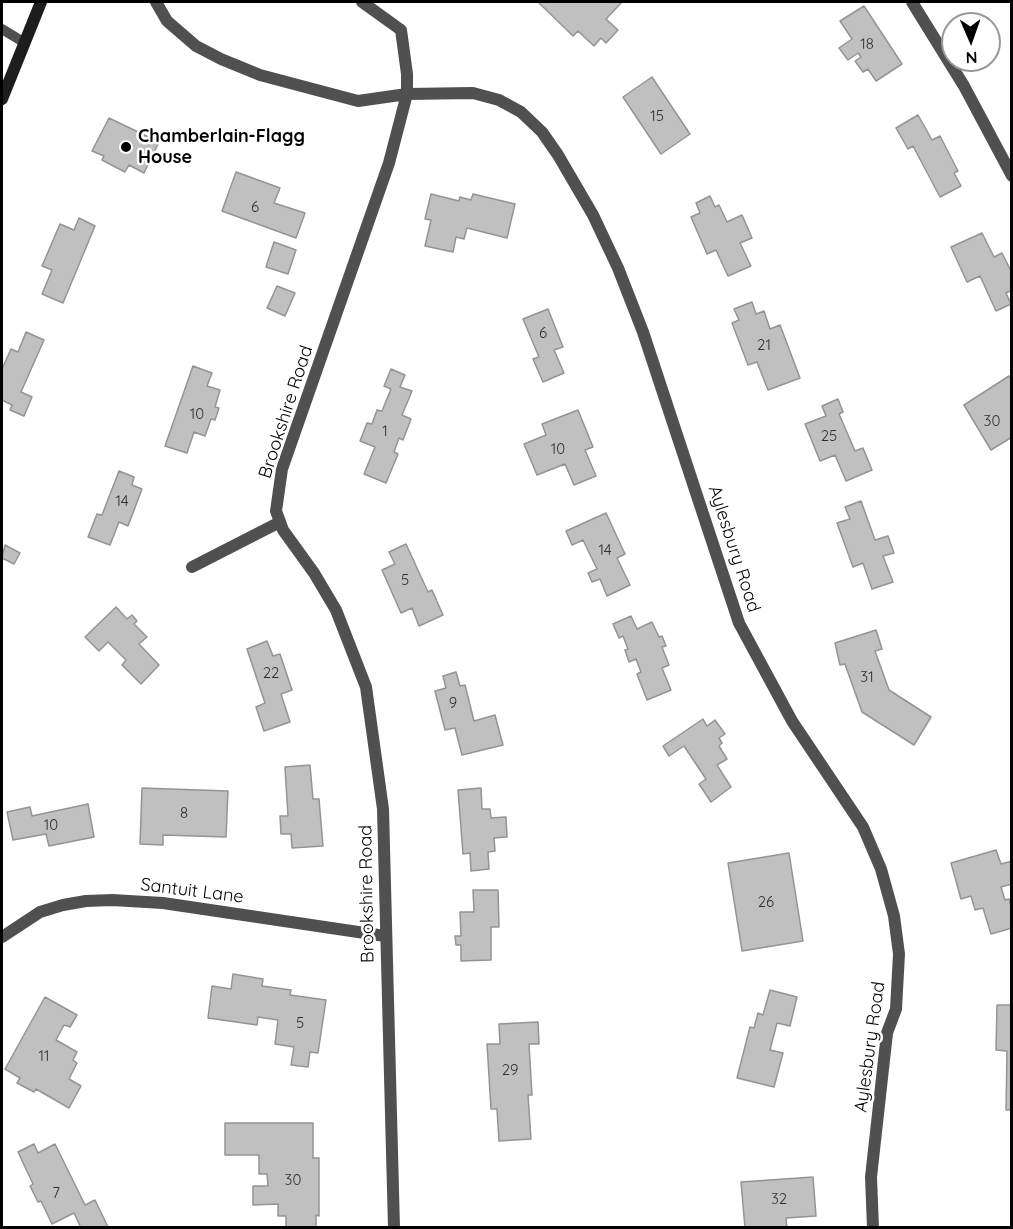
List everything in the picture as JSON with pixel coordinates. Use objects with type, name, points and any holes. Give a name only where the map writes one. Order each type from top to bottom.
[{"type":"street","points":[[2,99],[41,2]]},
{"type":"street","points":[[156,2],[167,21],[196,46],[260,75],[358,101],[407,94],[407,74],[401,30],[362,2]]},
{"type":"street","points":[[912,2],[964,86],[1011,176]]},
{"type":"street","name":"Aylesbury Road","points":[[407,94],[473,93],[500,100],[522,112],[542,132],[558,155],[593,215],[618,268],[643,332],[739,623],[792,722],[863,827],[881,869],[894,916],[899,954],[896,1010],[887,1033],[871,1177],[873,1227]]},
{"type":"street","name":"Brookshire Road","points":[[394,1227],[383,809],[366,687],[336,610],[314,573],[283,530],[276,511],[282,469],[389,163],[407,94]]},
{"type":"street","points":[[192,567],[280,522]]},
{"type":"street","name":"Santuit Lane","points":[[2,937],[40,912],[86,901],[112,900],[164,903],[386,936]]},
{"type":"lane","points":[[2,29],[26,42]]},
{"type":"building","points":[[538,2],[622,2],[606,19],[618,30],[606,43],[601,38],[594,46],[578,31],[573,36]]},
{"type":"building","points":[[864,6],[902,64],[876,81],[868,69],[863,72],[855,61],[861,57],[858,53],[848,60],[839,48],[852,39],[840,21]]},
{"type":"building","points":[[652,77],[690,134],[661,154],[623,97]]},
{"type":"building","points":[[918,115],[932,140],[940,136],[958,171],[954,173],[961,186],[940,197],[913,146],[908,149],[896,128]]},
{"type":"building","name":"Chamberlain-Flagg House","points":[[109,118],[159,142],[144,173],[129,165],[125,172],[102,160],[104,156],[92,151]]},
{"type":"building","points":[[236,172],[280,188],[274,203],[305,213],[296,238],[222,211]]},
{"type":"building","points":[[431,194],[459,201],[460,197],[471,200],[473,194],[515,204],[507,238],[467,228],[464,239],[456,237],[453,252],[425,246],[431,220],[425,219]]},
{"type":"building","points":[[710,196],[715,207],[719,205],[727,222],[742,215],[752,238],[740,243],[751,266],[728,276],[716,250],[707,254],[691,217],[700,213],[696,203]]},
{"type":"building","points":[[79,218],[95,226],[63,303],[42,294],[52,270],[42,266],[60,224],[74,230]]},
{"type":"building","points":[[982,233],[994,257],[1002,253],[1012,273],[1012,290],[1006,293],[1011,304],[996,311],[980,276],[967,282],[951,247]]},
{"type":"building","points":[[274,242],[296,250],[288,274],[266,267]]},
{"type":"building","points":[[277,286],[295,293],[285,316],[267,308]]},
{"type":"building","points":[[752,302],[756,314],[764,311],[770,329],[780,325],[800,378],[768,390],[757,362],[748,365],[732,323],[739,320],[734,309]]},
{"type":"building","points":[[548,309],[563,347],[554,350],[564,373],[543,382],[533,359],[539,357],[523,319]]},
{"type":"building","points":[[26,332],[44,340],[21,392],[32,397],[24,416],[10,410],[12,405],[2,400],[2,369],[11,349],[18,352]]},
{"type":"building","points":[[193,366],[212,373],[207,386],[220,390],[215,407],[219,408],[215,420],[211,419],[205,436],[194,432],[187,453],[165,446]]},
{"type":"building","points":[[391,369],[405,375],[400,387],[412,391],[402,415],[411,419],[403,440],[399,438],[394,452],[398,454],[386,483],[364,474],[375,447],[360,441],[367,423],[372,424],[377,410],[382,411],[391,389],[384,386]]},
{"type":"building","points":[[1009,376],[1012,380],[1012,437],[991,450],[964,405]]},
{"type":"building","points":[[838,399],[843,412],[839,414],[855,451],[863,448],[872,470],[846,481],[835,455],[820,461],[805,424],[826,416],[822,406]]},
{"type":"building","points":[[578,410],[593,447],[585,450],[596,476],[574,485],[565,464],[537,475],[524,444],[546,435],[542,424]]},
{"type":"building","points":[[119,471],[134,477],[132,485],[142,489],[128,526],[119,522],[110,545],[88,537],[97,514],[102,515]]},
{"type":"building","points":[[861,501],[875,540],[888,536],[894,553],[883,556],[893,582],[872,589],[863,563],[853,567],[837,523],[850,519],[845,507]]},
{"type":"building","points":[[606,513],[625,554],[617,558],[630,585],[607,596],[600,579],[592,582],[588,573],[597,569],[583,540],[572,545],[566,531]]},
{"type":"building","points":[[406,544],[428,592],[432,590],[443,615],[419,626],[412,608],[401,613],[382,570],[395,564],[389,552]]},
{"type":"building","points":[[5,545],[20,553],[14,564],[2,558]]},
{"type":"building","points":[[116,607],[127,619],[132,615],[137,621],[134,624],[147,637],[139,644],[159,665],[141,684],[122,665],[126,660],[108,642],[99,651],[85,637]]},
{"type":"building","points":[[631,616],[637,629],[652,622],[666,646],[662,647],[669,665],[662,668],[671,690],[647,700],[637,674],[641,672],[636,659],[629,662],[625,650],[628,649],[623,636],[619,638],[613,624]]},
{"type":"building","points":[[876,630],[882,649],[875,651],[889,690],[931,717],[914,745],[862,712],[845,664],[840,665],[835,643]]},
{"type":"building","points":[[267,641],[273,656],[280,654],[292,690],[281,694],[290,722],[264,731],[256,707],[265,703],[247,649]]},
{"type":"building","points":[[456,672],[460,686],[465,685],[474,721],[495,715],[503,745],[462,755],[455,728],[445,730],[435,691],[446,688],[443,676]]},
{"type":"building","points":[[703,719],[707,726],[715,720],[725,734],[719,738],[722,743],[719,746],[727,759],[717,765],[731,787],[711,802],[699,784],[706,779],[684,746],[669,756],[663,746]]},
{"type":"building","points":[[310,765],[313,799],[319,799],[323,846],[292,848],[291,834],[281,834],[280,816],[288,816],[285,767]]},
{"type":"building","points":[[142,788],[228,791],[226,837],[163,835],[163,845],[140,844]]},
{"type":"building","points":[[481,788],[482,809],[490,809],[491,818],[506,817],[507,837],[494,838],[495,851],[488,852],[489,869],[471,871],[470,853],[463,854],[458,790]]},
{"type":"building","points":[[88,804],[94,837],[49,846],[46,834],[13,840],[7,812],[30,807],[32,816]]},
{"type":"building","points":[[996,850],[1001,864],[1012,861],[1012,884],[1001,887],[1005,900],[1009,899],[1012,910],[1012,928],[991,934],[983,908],[975,910],[971,896],[961,899],[951,863]]},
{"type":"building","points":[[789,853],[803,941],[742,951],[728,863]]},
{"type":"building","points":[[473,890],[498,890],[499,927],[491,927],[491,960],[461,961],[461,945],[456,945],[455,936],[461,936],[460,912],[474,912]]},
{"type":"building","points":[[233,974],[263,979],[262,986],[291,990],[290,995],[326,1000],[318,1053],[310,1052],[308,1067],[291,1065],[294,1047],[275,1044],[278,1020],[258,1017],[257,1025],[208,1018],[212,986],[231,989]]},
{"type":"building","points":[[770,990],[797,997],[790,1026],[777,1023],[770,1050],[783,1053],[774,1087],[737,1078],[750,1027],[754,1028],[758,1013],[763,1015]]},
{"type":"building","points":[[45,997],[77,1015],[70,1027],[64,1025],[56,1040],[77,1052],[73,1060],[77,1063],[69,1079],[81,1086],[69,1108],[36,1089],[34,1092],[17,1083],[20,1078],[5,1069]]},
{"type":"building","points":[[997,1005],[1012,1005],[1012,1110],[1006,1110],[1007,1051],[996,1050]]},
{"type":"building","points":[[538,1022],[539,1044],[529,1044],[532,1095],[528,1095],[531,1139],[499,1141],[497,1109],[491,1109],[487,1044],[500,1044],[499,1024]]},
{"type":"building","points":[[225,1123],[313,1123],[313,1158],[319,1158],[319,1216],[316,1215],[316,1228],[286,1228],[286,1216],[278,1216],[278,1204],[253,1205],[253,1186],[268,1186],[267,1174],[259,1174],[259,1155],[225,1155]]},
{"type":"building","points":[[34,1144],[38,1153],[55,1144],[85,1205],[95,1200],[108,1227],[81,1228],[74,1213],[52,1224],[41,1201],[38,1202],[30,1186],[33,1184],[18,1152]]},
{"type":"building","points":[[813,1177],[816,1216],[786,1218],[787,1228],[745,1228],[741,1182]]},
{"type":"place","name":"Chamberlain-Flagg House","points":[[126,147]]}]
